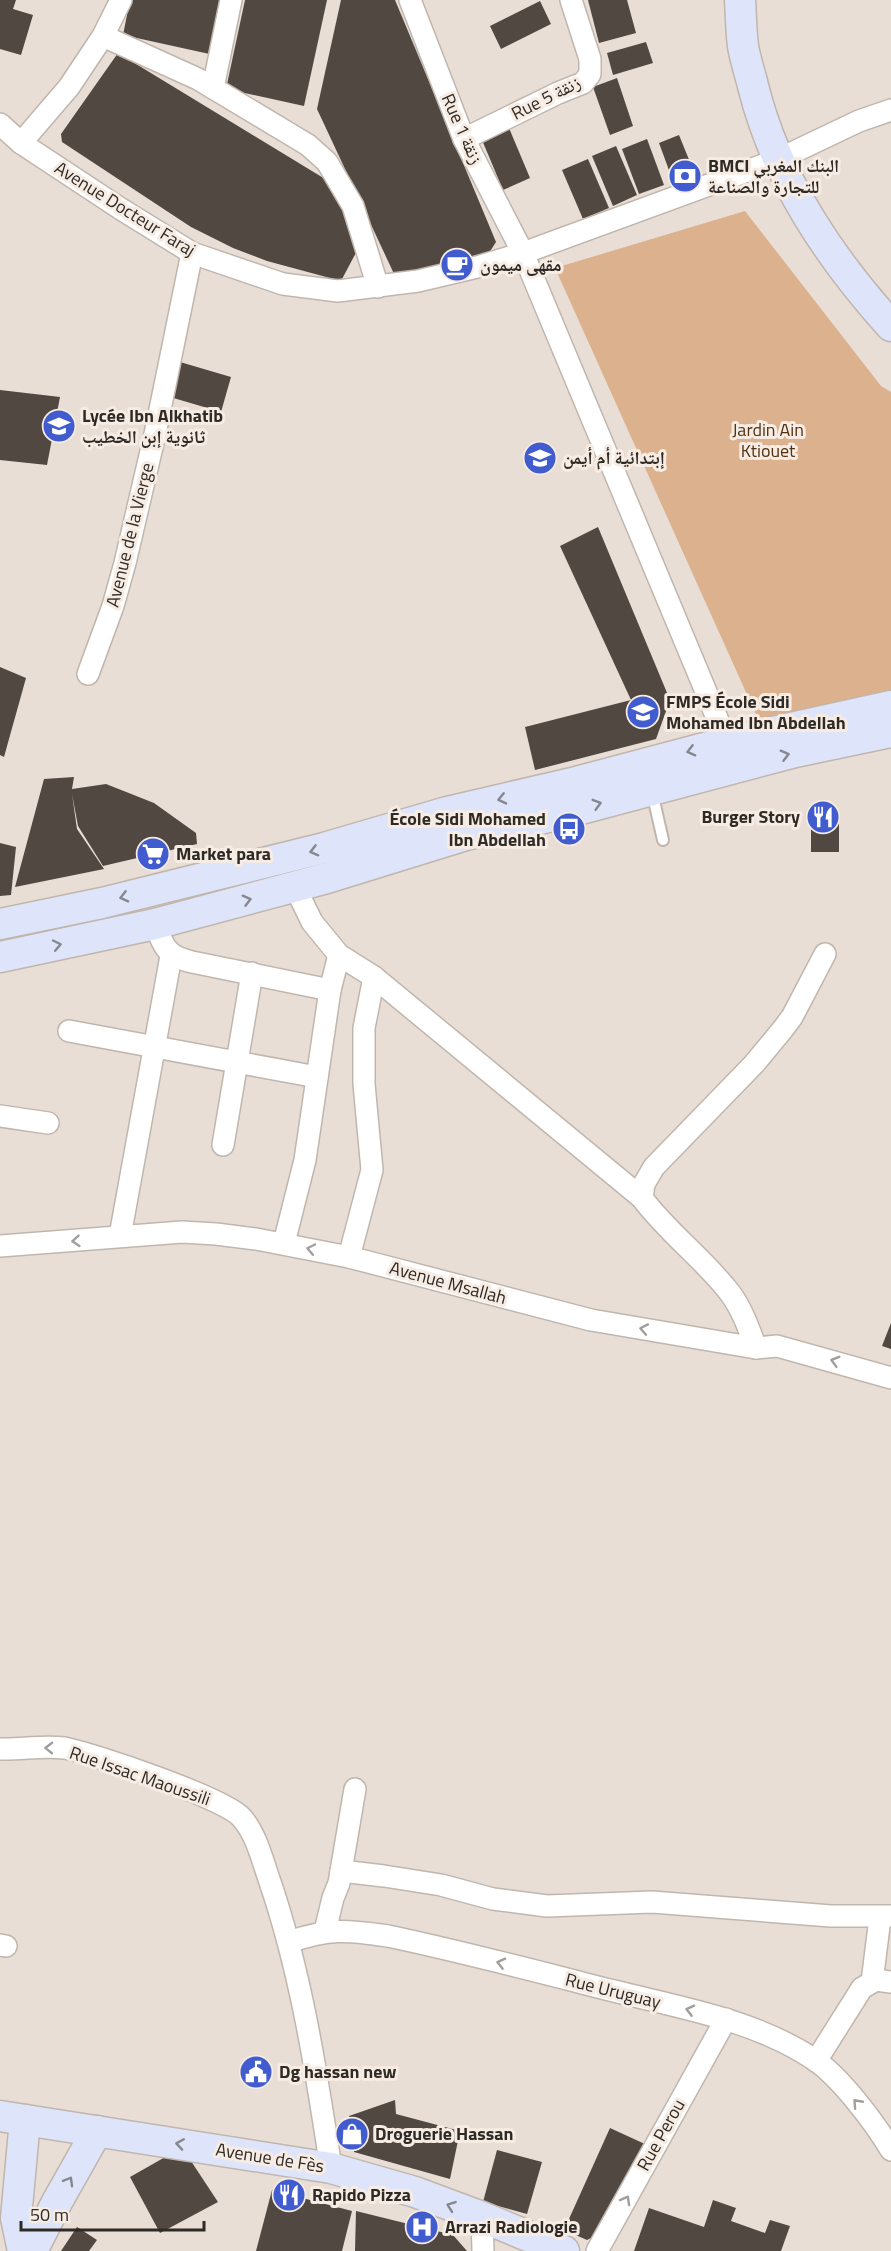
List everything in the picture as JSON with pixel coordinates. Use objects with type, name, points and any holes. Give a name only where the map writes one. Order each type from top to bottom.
[{"type":"main road","points":[[740,0],[743,47],[758,106],[777,160],[810,222],[849,277],[891,326]]},
{"type":"main road","points":[[0,924],[102,903],[324,848],[447,812],[576,782],[727,742],[891,706]]},
{"type":"main road","points":[[0,957],[156,924],[295,887],[466,835],[562,814],[795,752],[891,732]]},
{"type":"main road","points":[[13,2118],[16,2218],[23,2251]]},
{"type":"main road","name":"Avenue de Fès","points":[[13,2118],[331,2168],[415,2192],[564,2251]]},
{"type":"main road","points":[[32,2251],[97,2132]]},
{"type":"street","points":[[21,143],[69,87],[103,36],[121,0]]},
{"type":"street","points":[[213,88],[231,0]]},
{"type":"street","name":"Rue 1 زنقة","points":[[410,0],[464,140],[523,253],[727,742]]},
{"type":"street","name":"Rue 5 زنقة","points":[[464,140],[583,83],[590,74],[590,59],[571,0]]},
{"type":"street","points":[[103,36],[173,66],[213,88],[308,145],[327,162],[353,206],[378,287]]},
{"type":"street","name":"Avenue Docteur Faraj","points":[[0,124],[21,143],[192,253],[283,284],[338,291],[418,281],[523,253],[777,160],[859,121],[891,110]]},
{"type":"street","name":"Avenue de la Vierge","points":[[88,674],[113,606],[125,563],[155,434],[192,253]]},
{"type":"street","points":[[295,887],[312,922],[339,955],[374,977],[642,1198],[729,1292],[756,1348]]},
{"type":"street","points":[[156,924],[165,948],[171,956],[330,990]]},
{"type":"street","points":[[642,1198],[644,1184],[654,1167],[754,1064],[783,1029],[792,1017],[825,954]]},
{"type":"street","points":[[284,1243],[305,1160],[330,990],[339,955]]},
{"type":"street","points":[[120,1236],[171,956]]},
{"type":"street","points":[[223,1145],[252,973]]},
{"type":"street","points":[[349,1257],[372,1170],[364,1084],[364,1028],[374,977]]},
{"type":"street","points":[[69,1031],[317,1077]]},
{"type":"street","points":[[0,1116],[48,1123]]},
{"type":"street","name":"Avenue Msallah","points":[[0,1246],[183,1232],[284,1243],[349,1257],[591,1320],[756,1348],[777,1346],[891,1378]]},
{"type":"street","name":"Rue Issac Maoussili","points":[[0,1749],[60,1748],[82,1752],[208,1798],[241,1816],[261,1856],[290,1942]]},
{"type":"street","points":[[326,1931],[341,1871],[355,1789]]},
{"type":"street","points":[[341,1871],[384,1875],[493,1899],[547,1906],[652,1902],[831,1916],[886,1917],[881,1982],[857,1994],[816,2061]]},
{"type":"street","name":"Rue Uruguay","points":[[290,1942],[326,1931],[359,1932],[427,1944],[726,2019],[770,2036],[816,2061],[860,2106],[880,2131],[891,2150]]},
{"type":"street","points":[[290,1942],[314,2062],[331,2168]]},
{"type":"street","name":"Rue Perou","points":[[597,2251],[726,2019]]},
{"type":"street","points":[[482,2217],[483,2251]]},
{"type":"lane","points":[[651,789],[663,840]]},
{"type":"green space","name":"Jardin Ain Ktiouet","points":[[745,211],[881,386],[891,392],[891,694],[758,719],[555,268]]},
{"type":"building","points":[[0,0],[16,0],[13,9],[33,15],[21,55],[0,49]]},
{"type":"building","points":[[130,0],[225,0],[214,55],[123,35]]},
{"type":"building","points":[[245,0],[327,0],[304,106],[226,89]]},
{"type":"building","points":[[341,0],[395,0],[496,242],[482,264],[395,276],[317,109]]},
{"type":"building","points":[[588,0],[627,0],[636,33],[599,43]]},
{"type":"building","points":[[540,1],[551,24],[501,49],[490,26]]},
{"type":"building","points":[[646,42],[653,63],[613,75],[607,53]]},
{"type":"building","points":[[118,53],[330,182],[359,247],[341,281],[267,261],[233,248],[191,227],[62,142],[61,134]]},
{"type":"building","points":[[617,78],[633,126],[610,135],[593,87]]},
{"type":"building","points":[[509,128],[530,178],[503,190],[482,140]]},
{"type":"building","points":[[679,135],[694,172],[673,181],[659,143]]},
{"type":"building","points":[[647,139],[664,185],[639,194],[622,149]]},
{"type":"building","points":[[616,146],[637,195],[613,206],[592,156]]},
{"type":"building","points":[[588,159],[609,208],[583,219],[562,170]]},
{"type":"building","points":[[180,362],[231,377],[221,412],[170,397]]},
{"type":"building","points":[[0,390],[60,397],[47,465],[0,460]]},
{"type":"building","points":[[598,527],[670,700],[656,739],[535,770],[525,727],[631,700],[560,546]]},
{"type":"building","points":[[0,667],[26,678],[4,757],[0,755]]},
{"type":"building","points":[[74,777],[72,789],[106,784],[154,803],[196,833],[197,844],[103,866],[78,826],[72,794],[77,829],[104,869],[15,887],[44,779]]},
{"type":"building","points":[[839,816],[839,852],[811,852],[811,817]]},
{"type":"building","points":[[0,843],[16,847],[11,895],[0,896]]},
{"type":"building","points":[[891,1323],[891,1349],[882,1346]]},
{"type":"building","points":[[395,2100],[396,2114],[460,2131],[450,2179],[354,2152],[349,2116]]},
{"type":"building","points":[[610,2128],[647,2145],[597,2235],[587,2240],[564,2230]]},
{"type":"building","points":[[497,2150],[542,2162],[527,2214],[483,2202]]},
{"type":"building","points":[[187,2155],[218,2202],[160,2233],[130,2177],[167,2156]]},
{"type":"building","points":[[272,2190],[352,2211],[342,2251],[256,2251]]},
{"type":"building","points":[[713,2200],[736,2208],[731,2221],[765,2233],[770,2220],[790,2226],[781,2251],[634,2251],[649,2208],[704,2227]]},
{"type":"building","points":[[356,2211],[453,2235],[467,2251],[355,2251]]},
{"type":"building","points":[[77,2227],[97,2240],[89,2251],[61,2251]]},
{"type":"place","name":"BMCI البنك المغربي للتجارة والصناعة","points":[[685,176]]},
{"type":"place","name":"مقهى ميمون","points":[[457,265]]},
{"type":"place","name":"Lycée Ibn Alkhatib ثانوية إبن الخطيب","points":[[59,426]]},
{"type":"place","name":"إبتدائية أم أيمن","points":[[540,458]]},
{"type":"place","name":"FMPS École Sidi Mohamed Ibn Abdellah","points":[[643,712]]},
{"type":"place","name":"Burger Story","points":[[823,817]]},
{"type":"place","name":"École Sidi Mohamed Ibn Abdellah","points":[[569,829]]},
{"type":"place","name":"Market para","points":[[153,854]]},
{"type":"place","name":"Dg hassan new","points":[[256,2072]]},
{"type":"place","name":"Droguerie Hassan","points":[[352,2134]]},
{"type":"place","name":"Rapido Pizza","points":[[289,2195]]},
{"type":"place","name":"Arrazi Radiologie","points":[[422,2227]]}]
